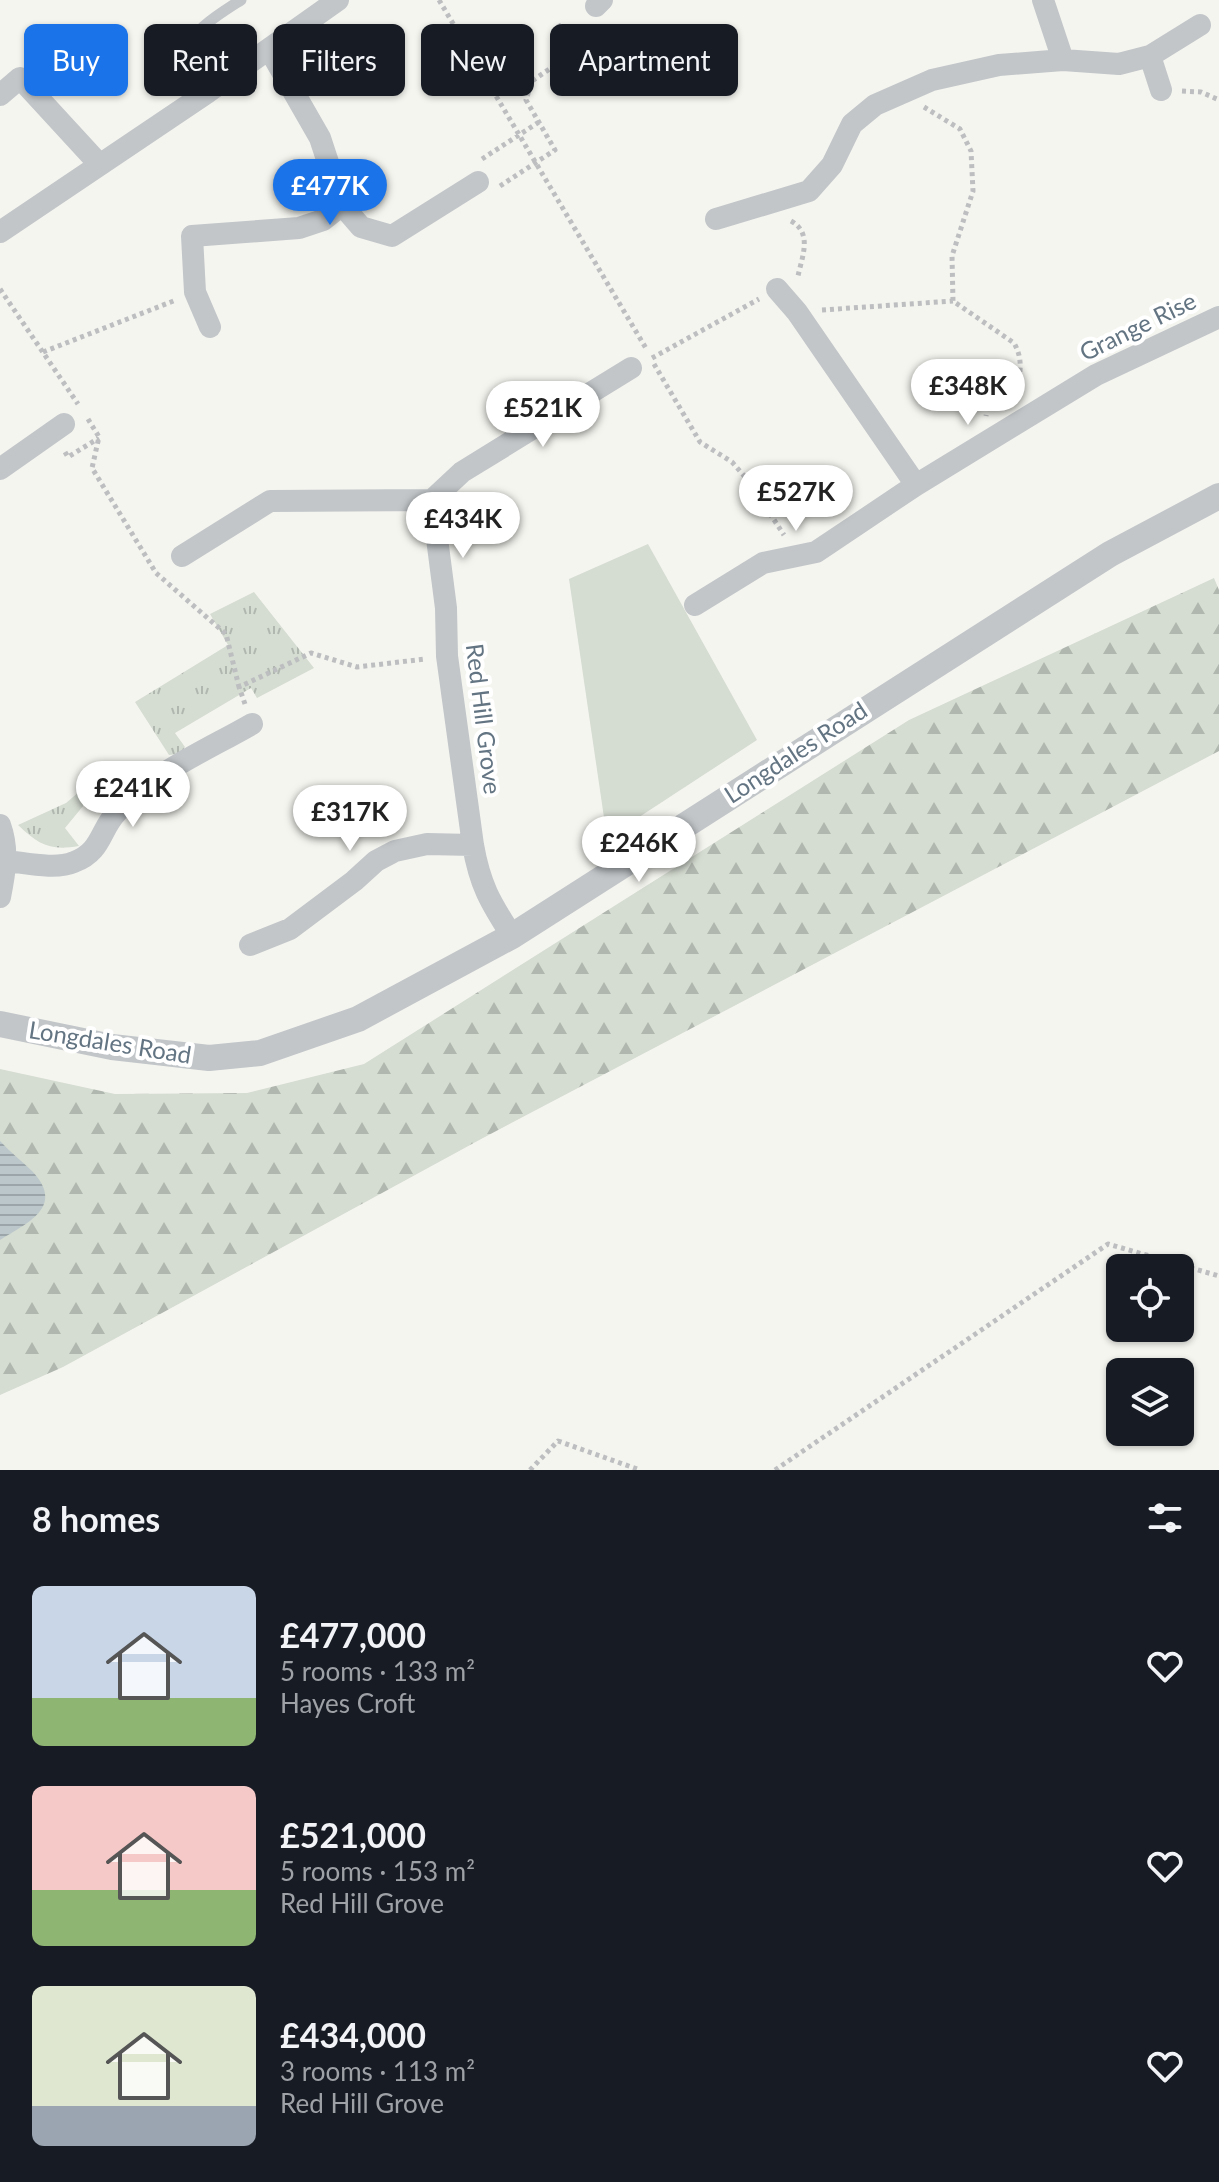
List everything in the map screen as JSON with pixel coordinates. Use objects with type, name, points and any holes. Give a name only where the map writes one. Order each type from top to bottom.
[{"type":"street","points":[[257,57],[338,0]]},
{"type":"street","points":[[1043,0],[1063,60]]},
{"type":"street","points":[[716,219],[809,191],[832,165],[852,124],[875,105],[932,80],[999,65],[1063,60],[1119,64],[1150,56],[1200,25]]},
{"type":"street","points":[[269,49],[320,138],[342,205],[361,227],[392,236],[475,174]]},
{"type":"street","points":[[1150,56],[1161,90]]},
{"type":"street","points":[[0,95],[20,78],[100,165]]},
{"type":"street","points":[[0,232],[201,96]]},
{"type":"street","points":[[210,327],[195,292],[192,236],[299,228],[323,220],[342,205]]},
{"type":"street","points":[[777,289],[797,312],[916,485]]},
{"type":"street","name":"Grange Rise","points":[[695,605],[763,563],[816,552],[916,485],[1096,375],[1219,317]]},
{"type":"street","points":[[182,556],[270,501],[432,500],[462,472],[643,360]]},
{"type":"street","points":[[0,469],[64,424]]},
{"type":"street","name":"Longdales Road","points":[[0,1024],[164,1055],[209,1058],[260,1053],[358,1019],[512,936],[1110,554],[1219,496]]},
{"type":"street","name":"Red Hill Grove","points":[[432,500],[446,608],[447,656],[478,873],[487,898],[512,936]]},
{"type":"street","points":[[7,861],[71,864],[87,857],[102,840],[115,813],[157,779],[252,724]]},
{"type":"street","points":[[0,825],[7,861],[0,897]]},
{"type":"street","points":[[250,945],[290,929],[376,861],[395,851],[427,844],[473,845]]},
{"type":"lane","points":[[204,24],[241,0]]},
{"type":"path","points":[[439,0],[536,163],[643,360],[700,442],[732,462],[747,479],[798,556]]},
{"type":"path","points":[[539,122],[519,135],[475,174],[485,196],[555,150],[539,122],[526,100],[532,81],[550,69]]},
{"type":"path","points":[[1161,90],[1201,92],[1219,100]]},
{"type":"path","points":[[903,93],[960,129],[971,151],[973,191],[952,256],[953,301]]},
{"type":"path","points":[[643,360],[797,279],[806,243],[799,225],[761,205]]},
{"type":"path","points":[[0,289],[99,437],[92,468],[156,573],[226,634],[252,724]]},
{"type":"path","points":[[43,352],[195,292]]},
{"type":"path","points":[[797,312],[953,301],[1014,343],[1020,353],[1018,384],[988,403],[982,445]]},
{"type":"path","points":[[239,687],[311,653],[357,667],[447,656]]},
{"type":"path","points":[[775,1470],[1108,1244],[1219,1276]]},
{"type":"path","points":[[530,1470],[558,1441],[640,1470]]},
{"type":"green space","points":[[648,544],[757,740],[607,838],[569,579]]},
{"type":"green space","points":[[1214,578],[1219,590],[1219,751],[483,1138],[63,1367],[0,1395],[0,1069],[115,1094],[247,1093],[364,1064],[909,720]]},
{"type":"green space","points":[[254,592],[314,668],[257,698],[251,688],[175,733],[185,747],[180,754],[169,755],[135,702],[228,645],[210,614]]},
{"type":"green space","points":[[107,768],[122,783],[109,802],[93,794],[65,828],[79,846],[60,848],[46,845],[18,825],[66,803]]},
{"type":"shaded area","points":[[0,1141],[32,1171],[45,1195],[39,1213],[0,1240]]}]
